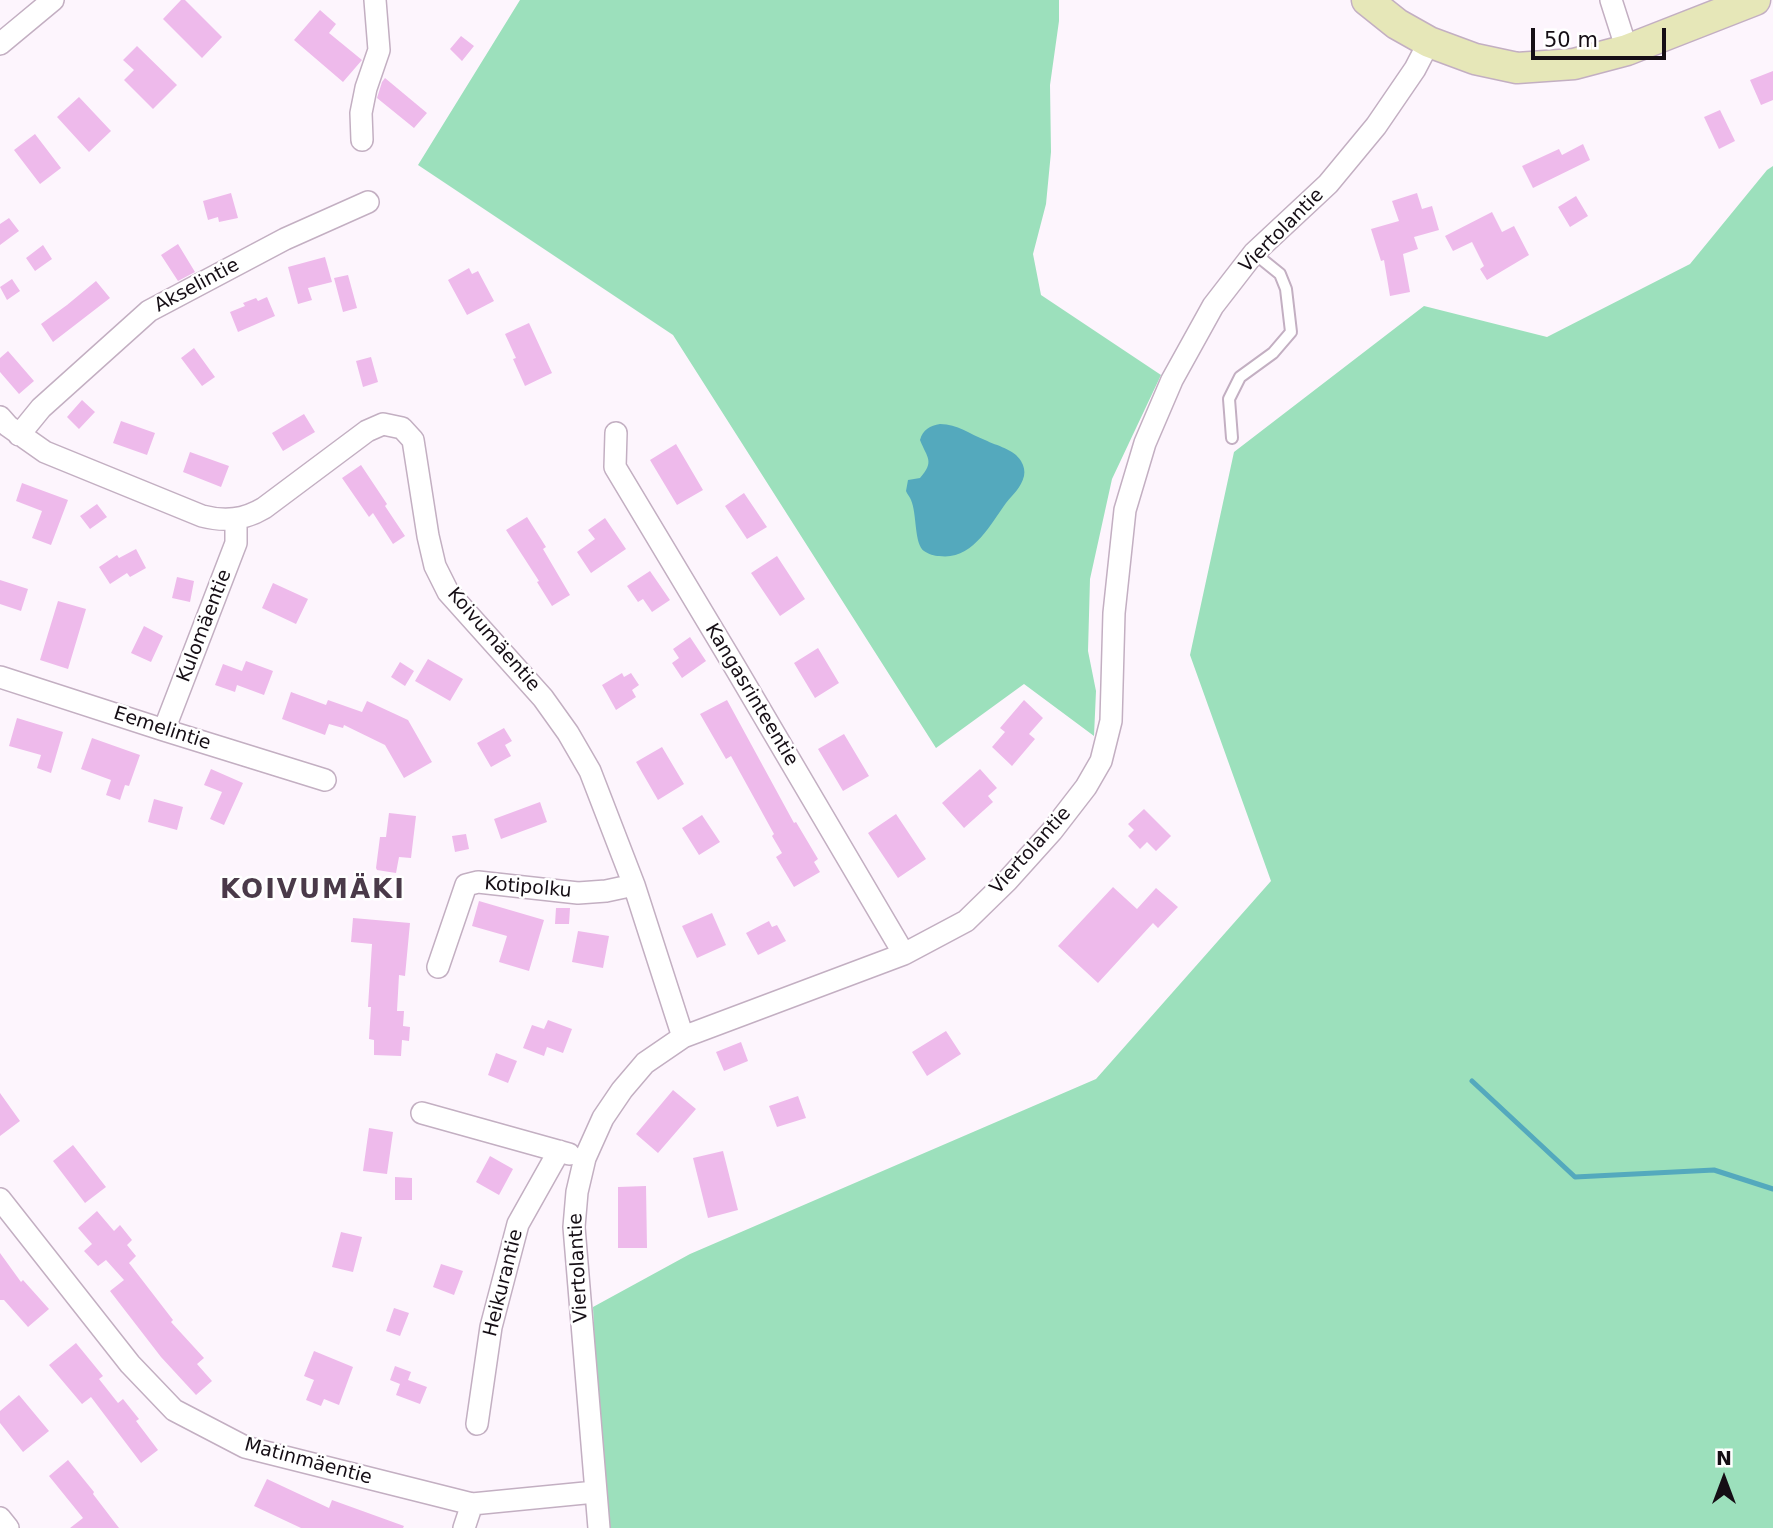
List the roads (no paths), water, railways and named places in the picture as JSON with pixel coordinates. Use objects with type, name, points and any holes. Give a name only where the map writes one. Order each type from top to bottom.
[{"type":"main road","points":[[1367,0],[1397,24],[1429,43],[1475,59],[1517,68],[1574,64],[1627,50],[1755,0]]},
{"type":"street","points":[[0,44],[53,0]]},
{"type":"street","points":[[362,141],[361,113],[379,50],[375,0]]},
{"type":"street","points":[[1611,0],[1627,50]]},
{"type":"street","name":"Viertolantie","points":[[599,1528],[574,1227],[577,1192],[585,1158],[603,1118],[645,1063],[683,1037],[904,954],[965,921],[999,889],[1052,831],[1086,787],[1101,761],[1111,721],[1114,613],[1125,510],[1145,443],[1172,380],[1213,306],[1254,253],[1328,184],[1376,126],[1415,69],[1429,43]]},
{"type":"street","name":"Akselintie","points":[[19,435],[41,408],[149,311],[285,239],[368,202]]},
{"type":"street","points":[[0,417],[19,435],[45,452],[202,516],[236,520]]},
{"type":"street","name":"Koivumäentie","points":[[236,520],[264,508],[367,431],[383,424],[402,428],[413,440],[435,566],[448,592],[543,698],[590,771],[634,885],[683,1037]]},
{"type":"street","name":"Kangasrinteentie","points":[[616,433],[615,467],[904,954]]},
{"type":"street","name":"Kulomäentie","points":[[164,730],[236,543],[236,520]]},
{"type":"street","name":"Eemelintie","points":[[0,677],[325,780]]},
{"type":"street","name":"Kotipolku","points":[[438,967],[466,885],[478,882],[578,893],[634,885]]},
{"type":"street","points":[[422,1113],[585,1158]]},
{"type":"street","name":"Heikurantie","points":[[477,1424],[491,1327],[518,1224],[559,1151]]},
{"type":"street","name":"Matinmäentie","points":[[0,1199],[130,1364],[173,1410],[245,1447],[472,1504],[595,1492]]},
{"type":"street","points":[[464,1528],[472,1504]]},
{"type":"street","points":[[0,1518],[8,1528]]},
{"type":"lane","points":[[1232,439],[1229,399],[1240,377],[1273,353],[1291,332],[1286,289],[1280,274],[1254,253]]},
{"type":"water","points":[[940,424],[958,427],[1010,451],[1024,467],[1023,480],[1019,487],[979,540],[961,553],[951,556],[932,555],[921,547],[913,506],[906,491],[908,480],[920,478],[927,467],[928,459],[920,440],[921,436],[927,429]]},
{"type":"waterway","points":[[1472,1081],[1575,1177],[1714,1170],[1773,1189]]},
{"type":"district","name":"KOIVUMÄKI","points":[[313,891]]}]
